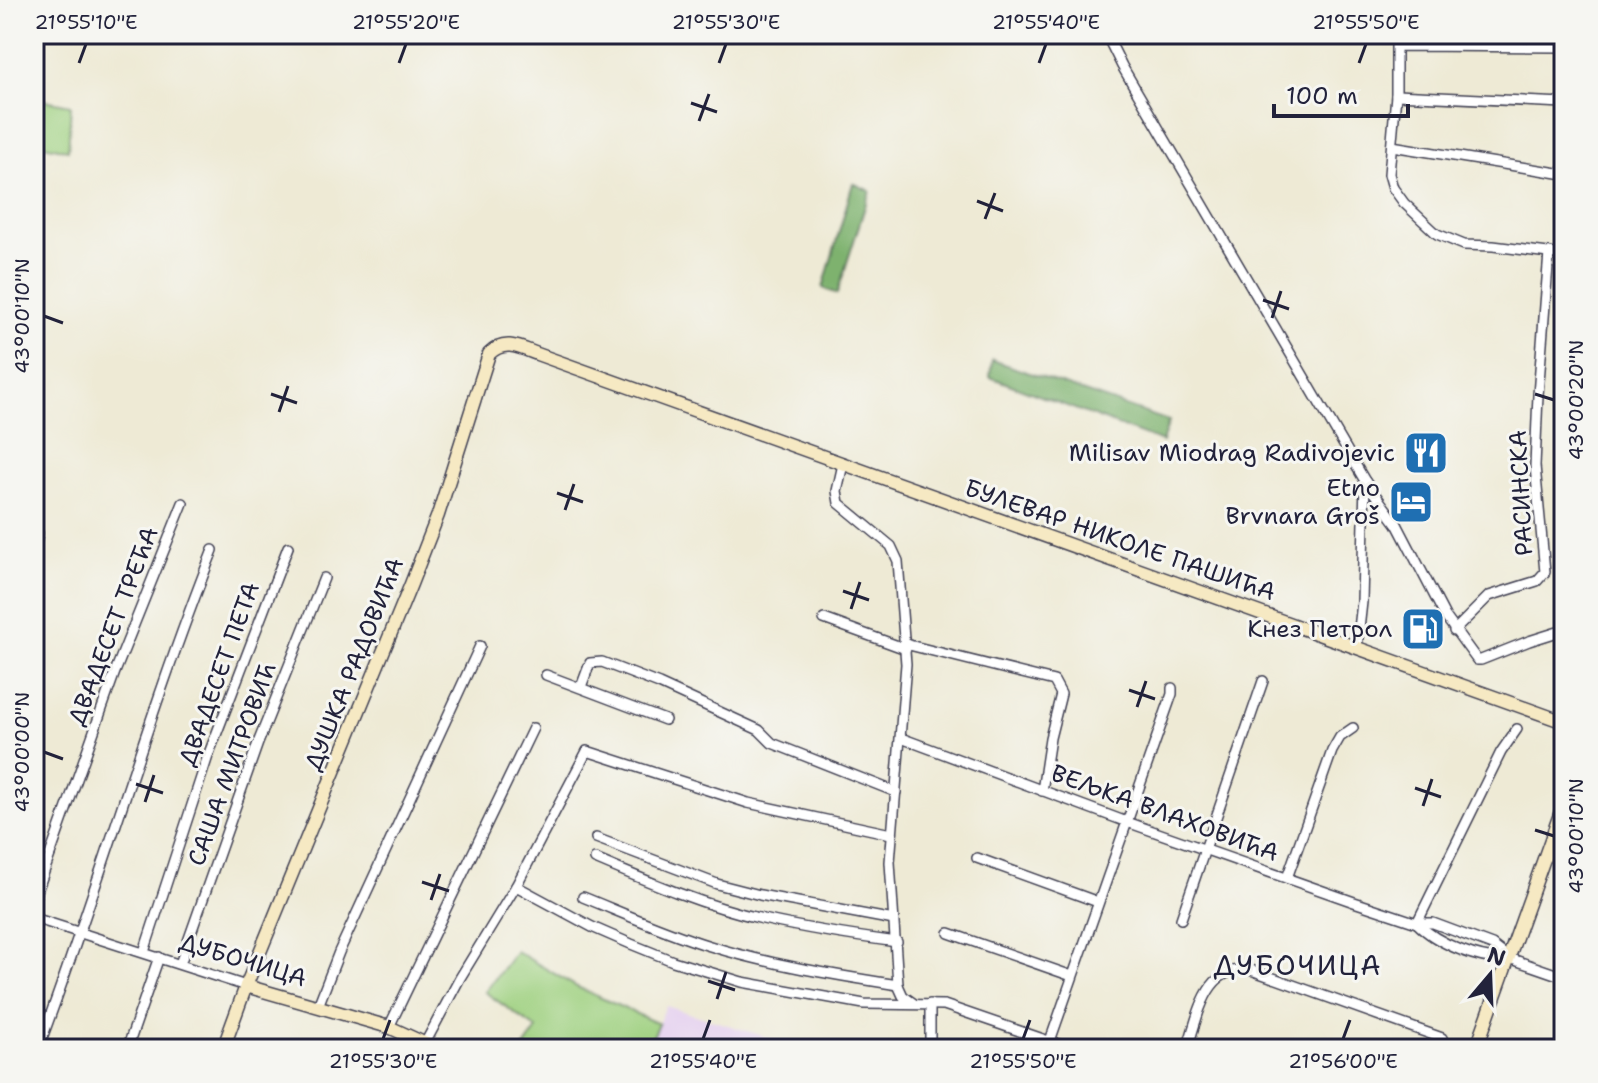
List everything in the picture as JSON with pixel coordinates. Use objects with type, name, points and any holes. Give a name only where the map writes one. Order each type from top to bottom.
[{"type":"street","points":[[1106,34],[1365,481],[1397,524],[1454,631],[1477,660],[1481,660],[1564,630]]},
{"type":"street","points":[[1564,47],[1396,46],[1396,95],[1389,174],[1393,188],[1437,234],[1464,245],[1564,255]]},
{"type":"street","points":[[1396,95],[1564,103]]},
{"type":"street","points":[[1392,146],[1564,174]]},
{"type":"street","name":"РАСИНСКА","points":[[1454,631],[1489,596],[1537,581],[1545,572],[1535,466],[1549,253]]},
{"type":"street","name":"БУЛЕВАР НИКОЛЕ ПАШИЋА","points":[[489,354],[495,348],[513,345],[1564,722]]},
{"type":"street","name":"ДУШКА РАДОВИЋА","points":[[223,1049],[438,515],[489,354]]},
{"type":"street","points":[[843,464],[837,491],[839,503],[891,546],[896,555],[906,646],[891,834],[894,920],[898,985],[903,996],[913,1003]]},
{"type":"street","points":[[1357,647],[1362,602],[1365,481]]},
{"type":"street","name":"ДВАДЕСЕТ ТРЕЋА","points":[[34,900],[120,659],[183,503]]},
{"type":"street","points":[[34,552],[38,533]]},
{"type":"street","name":"ДВАДЕСЕТ ПЕТА","points":[[144,952],[208,756],[288,547]]},
{"type":"street","points":[[38,1049],[82,932],[148,722],[213,550]]},
{"type":"street","name":"САША МИТРОВИЋ","points":[[180,964],[258,743],[324,578]]},
{"type":"street","points":[[824,619],[906,646],[1054,681],[1061,694],[1042,791]]},
{"type":"street","points":[[318,1006],[339,952],[480,646]]},
{"type":"street","points":[[581,687],[590,663],[602,662],[659,684],[759,730],[772,743],[896,792]]},
{"type":"street","points":[[546,675],[665,720]]},
{"type":"street","points":[[1181,919],[1263,681]]},
{"type":"street","points":[[1050,1041],[1172,688]]},
{"type":"street","points":[[389,1027],[533,728]]},
{"type":"street","points":[[1287,878],[1332,751],[1340,737],[1353,728]]},
{"type":"street","points":[[1417,923],[1501,752],[1517,729]]},
{"type":"street","name":"ВЕЉКА ВЛАХОВИЋА","points":[[901,738],[1205,850],[1417,923],[1428,935],[1446,943],[1488,958],[1509,958],[1564,977]]},
{"type":"street","points":[[429,1047],[460,978],[516,886],[587,751],[748,803],[891,834]]},
{"type":"street","points":[[1476,1049],[1564,803]]},
{"type":"street","points":[[596,838],[732,888],[807,906],[894,920]]},
{"type":"street","points":[[977,858],[1098,902]]},
{"type":"street","points":[[595,859],[707,903],[761,919],[897,942]]},
{"type":"street","points":[[516,886],[631,944],[673,961],[742,982],[864,1004],[950,1006],[1072,1049]]},
{"type":"street","points":[[583,897],[724,950],[812,971],[898,985]]},
{"type":"street","name":"ДУБОЧИЦА","points":[[34,918],[246,986],[389,1027],[429,1047]]},
{"type":"street","points":[[949,933],[1072,976]]},
{"type":"street","points":[[127,1049],[159,957]]},
{"type":"street","points":[[1187,1049],[1210,987],[1221,975],[1237,969],[1254,971],[1442,1038]]},
{"type":"street","points":[[930,1004],[930,1049]]},
{"type":"shaded area","points":[[666,1006],[805,1049],[647,1049]]},
{"type":"green space","points":[[34,98],[71,105],[68,150],[34,143]]},
{"type":"green space","points":[[853,183],[870,191],[837,294],[823,288]]},
{"type":"green space","points":[[992,360],[1169,421],[1162,442],[990,377]]},
{"type":"green space","points":[[516,951],[577,987],[659,1024],[647,1049],[523,1049],[537,1029],[485,992]]},
{"type":"place","name":"Milisav Miodrag Radivojevic","points":[[1426,453]]},
{"type":"place","name":"Etno Brvnara Groš","points":[[1411,502]]},
{"type":"place","name":"Кнез Петрол","points":[[1423,629]]},
{"type":"district","name":"ДУБОЧИЦА","points":[[1298,965]]}]
